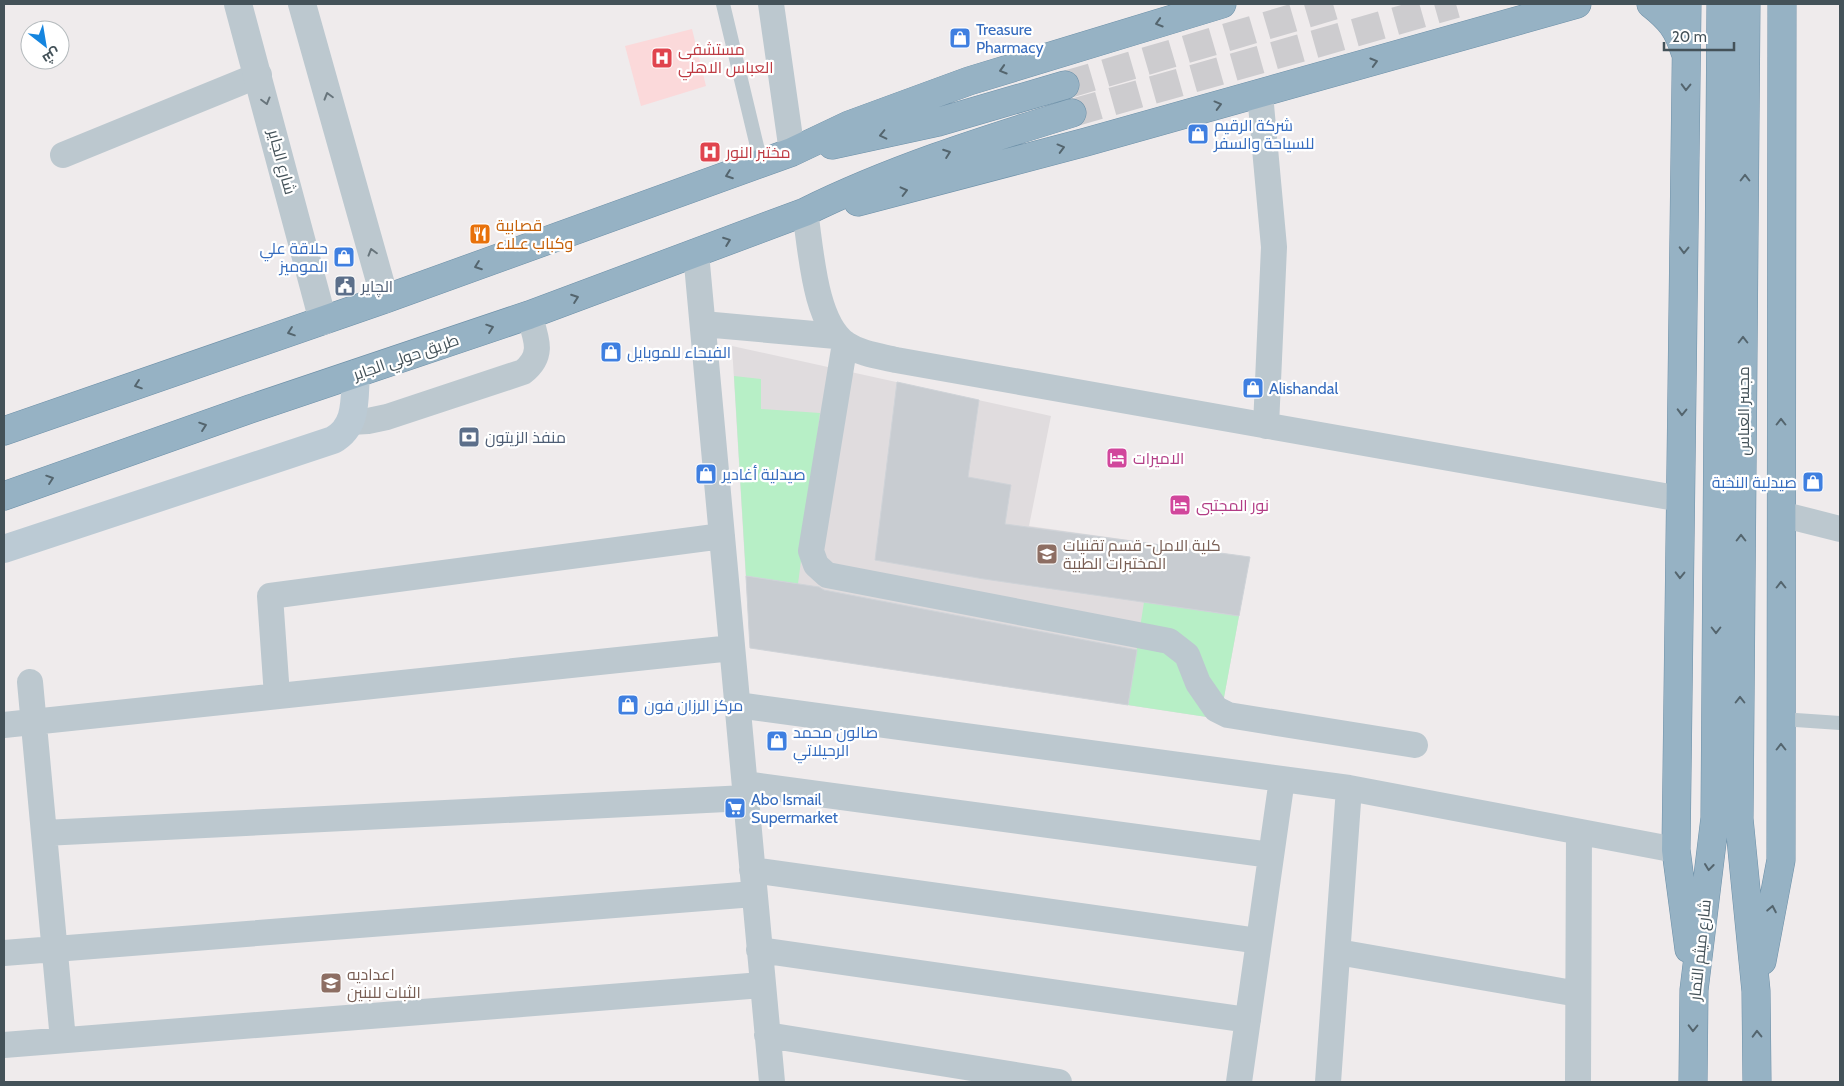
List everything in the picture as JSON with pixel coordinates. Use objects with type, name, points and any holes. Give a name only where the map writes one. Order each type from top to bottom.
[{"type":"highway","points":[[805,212],[904,191],[1260,94],[1577,4]]},
{"type":"highway","points":[[1651,4],[1673,24],[1680,35],[1687,60]]},
{"type":"highway","points":[[1688,4],[1676,850],[1694,990]]},
{"type":"highway","name":"مجسر العباس","points":[[1721,4],[1727,818]]},
{"type":"highway","name":"مجسر العباس","points":[[1727,818],[1746,4]]},
{"type":"highway","points":[[1756,991],[1781,860],[1782,4]]},
{"type":"highway","points":[[1782,41],[1790,4]]},
{"type":"highway","points":[[4,431],[323,321],[792,152],[849,125],[960,84],[1207,6]]},
{"type":"highway","points":[[792,152],[839,144],[929,124],[1065,85]]},
{"type":"highway","points":[[805,212],[844,192],[923,162],[979,142],[1072,113]]},
{"type":"highway","name":"طريق حولي الجاير","points":[[4,496],[529,315],[805,212]]},
{"type":"highway","points":[[1727,818],[1756,991],[1757,1082]]},
{"type":"highway","name":"شارع ميثم التمار","points":[[1693,1082],[1694,990],[1727,818]]},
{"type":"main road","points":[[4,549],[333,440],[346,430],[351,422],[356,374]]},
{"type":"street","name":"شارع الجاير","points":[[238,4],[259,75],[323,321]]},
{"type":"street","points":[[302,4],[385,299]]},
{"type":"street","points":[[771,4],[792,152]]},
{"type":"street","points":[[63,154],[259,75]]},
{"type":"street","points":[[1260,94],[1274,247],[1266,426]]},
{"type":"street","points":[[805,212],[821,306],[824,316],[841,340],[811,551],[816,565],[827,576],[1169,641],[1187,655],[1198,683],[1216,709],[1228,715],[1415,745]]},
{"type":"street","points":[[696,253],[772,1082]]},
{"type":"street","points":[[351,422],[387,417],[523,372],[532,366],[537,353],[537,340],[529,315]]},
{"type":"street","points":[[702,324],[841,340],[858,350],[896,360],[1681,499]]},
{"type":"street","points":[[1781,514],[1840,530]]},
{"type":"street","points":[[277,696],[270,596],[722,536]]},
{"type":"street","points":[[4,725],[732,648]]},
{"type":"street","points":[[30,682],[63,1040]]},
{"type":"street","points":[[737,705],[1349,788],[1676,850]]},
{"type":"street","points":[[1239,1082],[1282,779]]},
{"type":"street","points":[[1328,1082],[1349,788]]},
{"type":"street","points":[[44,833],[745,791],[1272,855]]},
{"type":"street","points":[[1578,832],[1578,1082]]},
{"type":"street","points":[[4,953],[753,882],[1259,941]]},
{"type":"street","points":[[759,950],[1248,1020]]},
{"type":"street","points":[[1338,952],[1578,994]]},
{"type":"street","points":[[4,1045],[762,985]]},
{"type":"street","points":[[767,1035],[1059,1082]]},
{"type":"lane","points":[[723,4],[761,163]]},
{"type":"lane","points":[[1781,719],[1840,723]]},
{"type":"shaded area","points":[[692,29],[706,86],[641,106],[625,46]]},
{"type":"shaded area","points":[[732,346],[1051,416],[1029,526],[1250,557],[1220,719],[750,648]]},
{"type":"green space","points":[[734,376],[761,379],[761,409],[820,413],[798,584],[746,576]]},
{"type":"green space","points":[[1144,602],[1239,616],[1220,719],[1128,705]]},
{"type":"building","points":[[897,382],[979,400],[968,477],[1011,485],[1005,524],[1250,557],[1239,616],[984,579],[875,560]]},
{"type":"building","points":[[746,576],[819,587],[824,590],[1137,650],[1128,705],[750,648]]},
{"type":"tunnel","points":[[1065,85],[1340,4]]},
{"type":"tunnel","points":[[1072,113],[1456,4]]},
{"type":"place","name":"Treasure Pharmacy","points":[[960,38]]},
{"type":"place","name":"مستشفى العباس الاهلي","points":[[662,58]]},
{"type":"place","name":"شركة الرقيم للسياحة والسفر","points":[[1198,134]]},
{"type":"place","name":"مختبر النور","points":[[710,152]]},
{"type":"place","name":"قصابية وكباب عـلاء","points":[[480,234]]},
{"type":"place","name":"حلاقة علي الموميز","points":[[344,257]]},
{"type":"place","name":"الچاير","points":[[345,286]]},
{"type":"place","name":"الفيحاء للموبايل","points":[[611,352]]},
{"type":"place","name":"Alishandal","points":[[1253,388]]},
{"type":"place","name":"منفذ الزيتون","points":[[469,437]]},
{"type":"place","name":"الاميرات","points":[[1117,458]]},
{"type":"place","name":"صيدلية أغادير","points":[[706,474]]},
{"type":"place","name":"صيدلية النخبة","points":[[1813,482]]},
{"type":"place","name":"نور المجتبى","points":[[1180,505]]},
{"type":"place","name":"كلية الامل- قسم تقنيات المختبرات الطبية","points":[[1047,554]]},
{"type":"place","name":"مركز الرزان فون","points":[[628,705]]},
{"type":"place","name":"صالون محمد الرحيلاتي","points":[[777,741]]},
{"type":"place","name":"Abo Ismail Supermarket","points":[[735,808]]},
{"type":"place","name":"اعداديه الثبات للبنين","points":[[331,983]]}]
